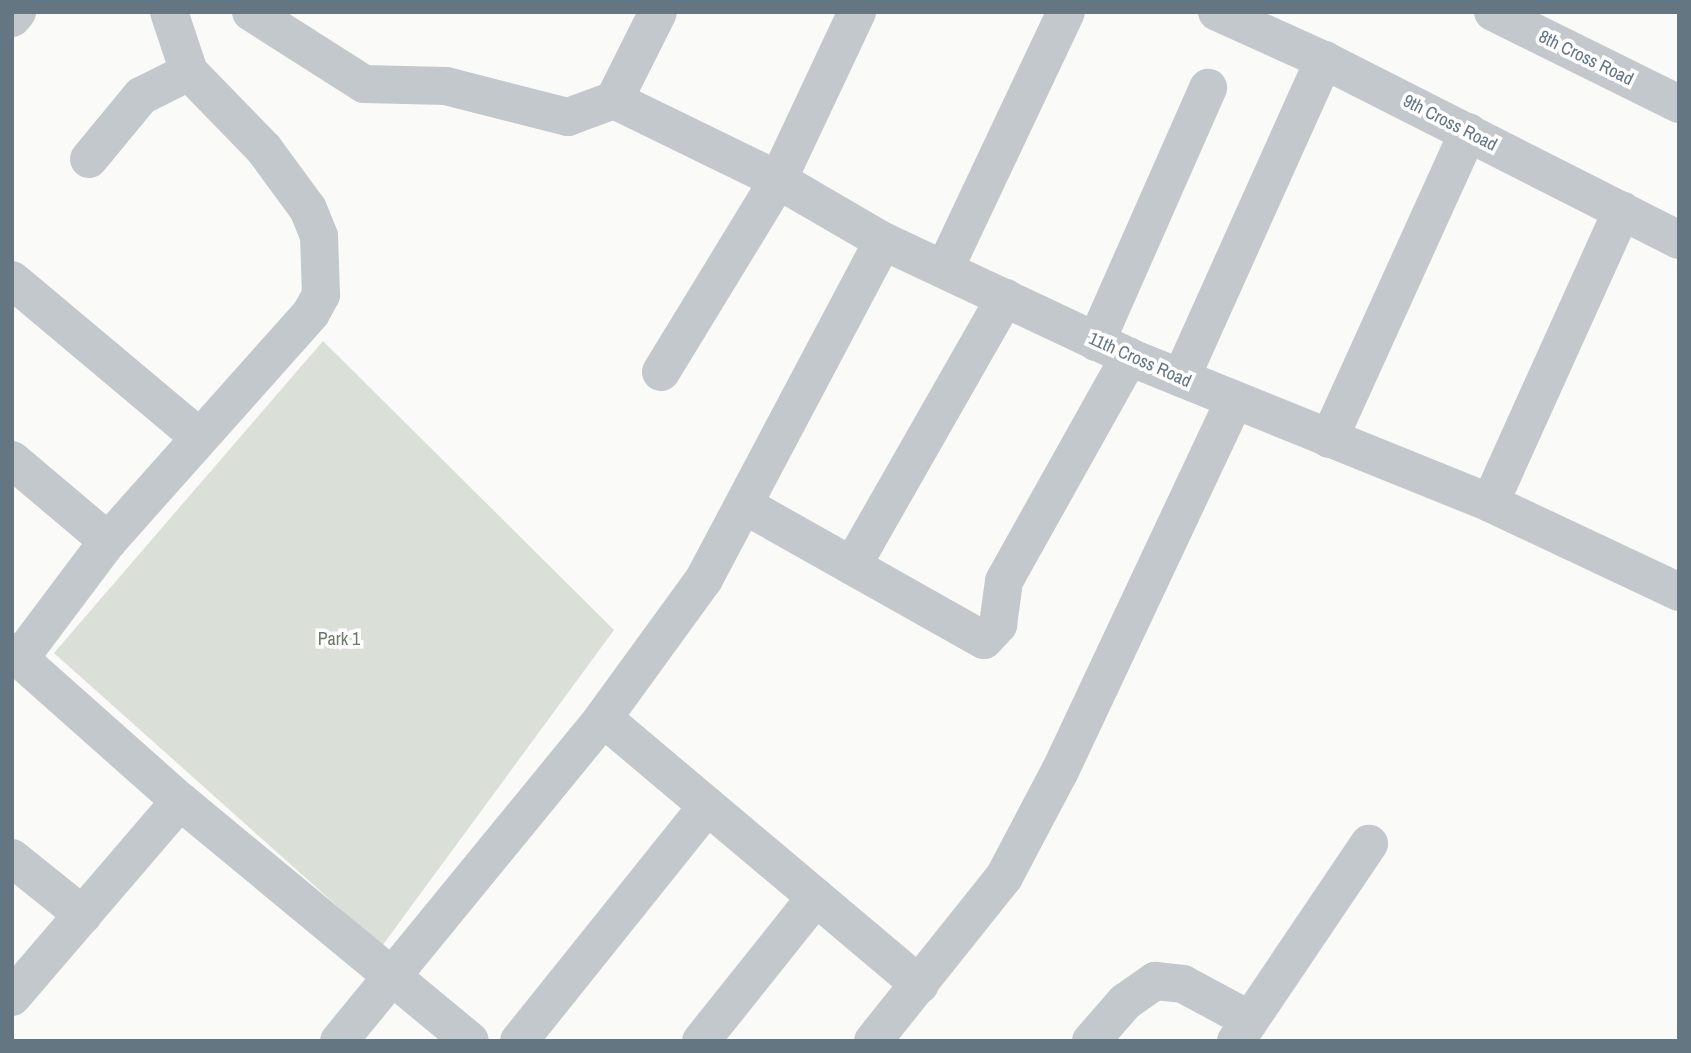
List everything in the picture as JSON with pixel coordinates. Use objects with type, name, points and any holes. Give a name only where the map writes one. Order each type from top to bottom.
[{"type":"street","points":[[12,18],[17,12]]},
{"type":"street","points":[[169,12],[189,72],[264,149],[309,209],[319,236],[321,295],[311,313],[108,541],[16,655],[180,801],[470,1041]]},
{"type":"street","points":[[251,12],[364,84],[446,86],[568,117],[614,100],[658,12]]},
{"type":"street","points":[[661,372],[778,180],[857,12]]},
{"type":"street","points":[[945,268],[1066,12]]},
{"type":"street","name":"9th Cross Road","points":[[1217,12],[1324,60],[1679,240]]},
{"type":"street","name":"8th Cross Road","points":[[1493,12],[1679,104]]},
{"type":"street","points":[[1181,378],[1324,60]]},
{"type":"street","points":[[89,159],[141,96],[189,72]]},
{"type":"street","points":[[744,505],[977,640],[989,637],[998,625],[1004,581],[1113,349],[1208,88]]},
{"type":"street","name":"11th Cross Road","points":[[614,100],[778,180],[883,241],[1113,349],[1234,402],[1490,503],[1679,592]]},
{"type":"street","points":[[1329,439],[1468,132]]},
{"type":"street","points":[[1490,503],[1622,211]]},
{"type":"street","points":[[339,1041],[603,718],[704,579],[883,241]]},
{"type":"street","points":[[12,280],[199,437]]},
{"type":"street","points":[[852,566],[1005,298]]},
{"type":"street","points":[[873,1041],[1004,877],[1234,402]]},
{"type":"street","points":[[12,460],[108,541]]},
{"type":"street","points":[[603,718],[920,985]]},
{"type":"street","points":[[12,997],[180,801]]},
{"type":"street","points":[[519,1041],[707,806]]},
{"type":"street","points":[[1091,1041],[1125,1002],[1154,981],[1183,984],[1243,1031],[1369,844]]},
{"type":"street","points":[[12,858],[83,915]]},
{"type":"street","points":[[701,1041],[816,897]]},
{"type":"green space","name":"Park 1","points":[[323,341],[614,630],[382,946],[54,653]]}]
